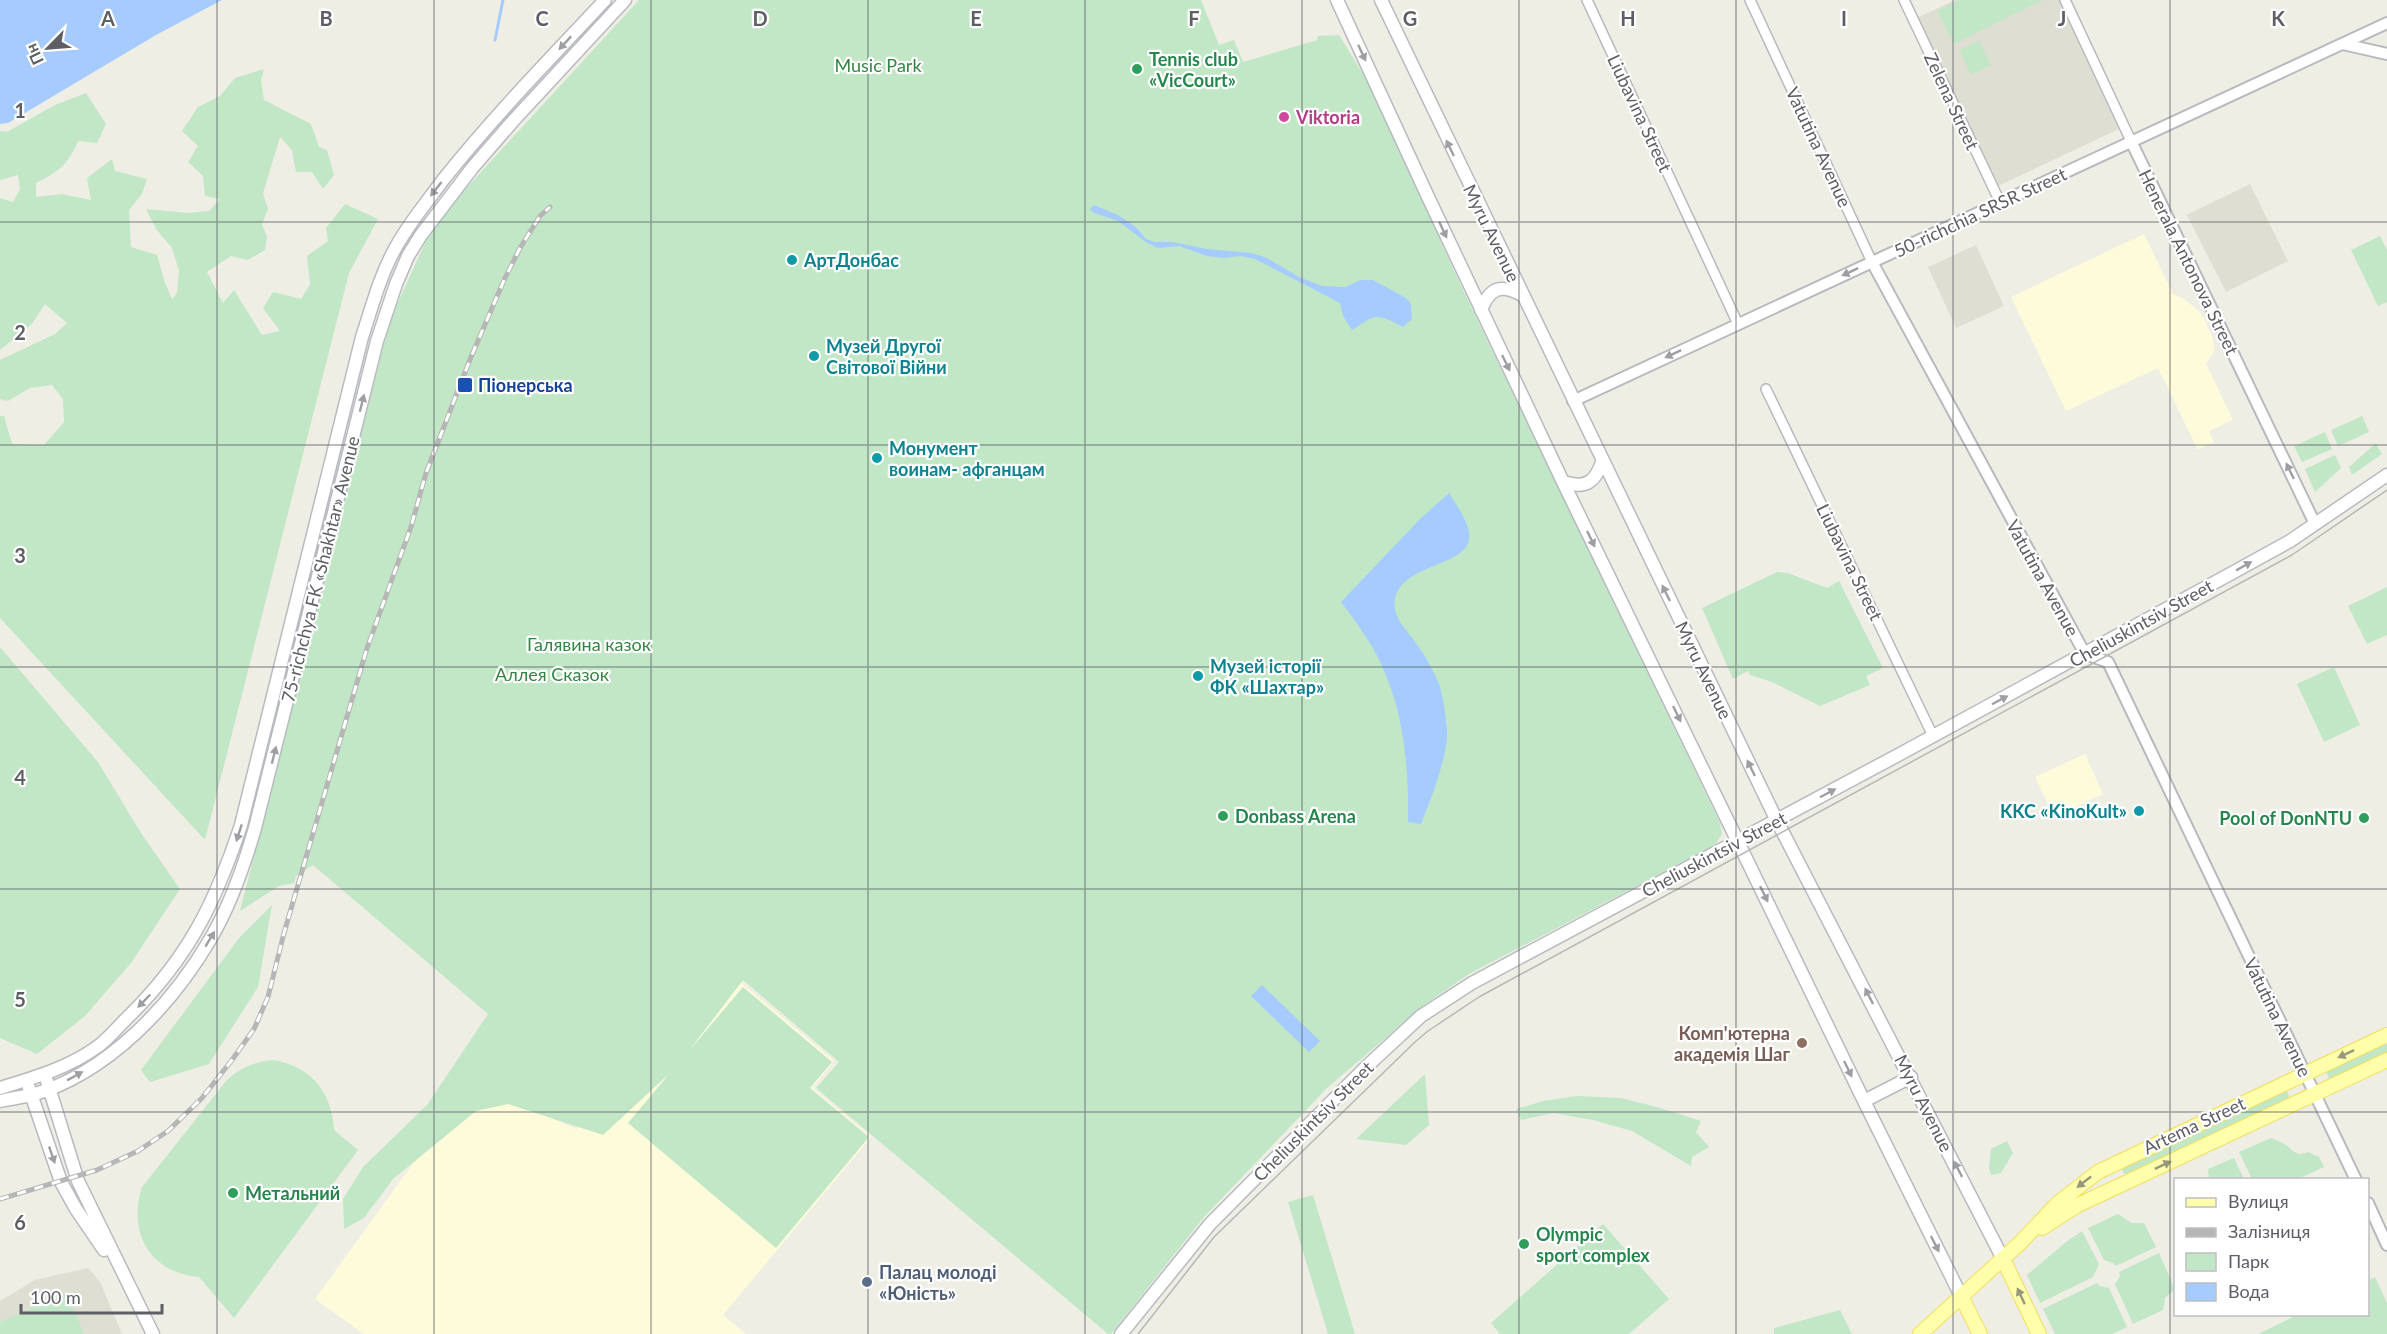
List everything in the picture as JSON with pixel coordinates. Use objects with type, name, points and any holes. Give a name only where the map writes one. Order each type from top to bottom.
[{"type":"main road","name":"75-richchya FK «Shakhtar» Avenue","points":[[0,1088],[45,1074],[97,1047],[146,1000],[172,970],[198,930],[218,890],[242,825],[362,337],[381,279],[395,248],[461,157],[605,0]]},
{"type":"main road","name":"75-richchya FK «Shakhtar» Avenue","points":[[0,1101],[31,1095],[50,1088],[104,1059],[157,1011],[184,979],[211,938],[243,868],[255,828],[377,341],[408,256],[421,235],[473,167],[625,0]]},
{"type":"main road","points":[[1337,0],[1563,482],[1980,1334]]},
{"type":"main road","name":"Myru Avenue","points":[[1381,0],[1776,821],[1911,1077],[2039,1334]]},
{"type":"main road","points":[[1481,310],[1485,299],[1497,289],[1508,288],[1522,295]]},
{"type":"main road","points":[[1563,482],[1581,486],[1589,482],[1598,475],[1602,462]]},
{"type":"main road","name":"Cheliuskintsiv Street","points":[[1121,1334],[1210,1224],[1365,1068],[1421,1016],[1472,983],[1739,841],[2290,541],[2387,476]]},
{"type":"main road","name":"Artema Street","points":[[1920,1334],[2020,1244],[2058,1203],[2086,1180],[2128,1156],[2387,1035]]},
{"type":"main road","name":"Artema Street","points":[[2020,1244],[2076,1206],[2387,1060]]},
{"type":"main road","points":[[45,1074],[78,1181],[153,1334]]},
{"type":"main road","points":[[1864,1101],[1911,1077]]},
{"type":"main road","points":[[26,1080],[60,1182],[133,1294]]},
{"type":"main road","points":[[2128,1156],[2117,1166],[2116,1173],[2120,1179],[2124,1180],[2137,1178]]},
{"type":"street","name":"Liubavina Street","points":[[1587,0],[1737,324]]},
{"type":"street","name":"Vatutina Avenue","points":[[1750,0],[1872,262],[2085,654],[2108,662],[2356,1178]]},
{"type":"street","name":"Zelena Street","points":[[1904,0],[2000,202]]},
{"type":"street","name":"Henerala Antonova Street","points":[[2065,0],[2315,524]]},
{"type":"street","name":"50-richchia SRSR Street","points":[[1573,401],[2387,23]]},
{"type":"street","points":[[2343,44],[2387,54]]},
{"type":"street","name":"Liubavina Street","points":[[1766,389],[1933,736]]},
{"type":"street","points":[[2369,1207],[2387,1245]]},
{"type":"shaded area","points":[[1955,0],[2060,0],[2121,128],[1998,186],[1917,18]]},
{"type":"shaded area","points":[[2250,184],[2288,261],[2226,292],[2187,215]]},
{"type":"shaded area","points":[[2144,234],[2173,294],[2184,299],[2201,313],[2213,338],[2214,351],[2206,364],[2233,420],[2209,431],[2214,442],[2198,450],[2158,368],[2066,411],[2011,297]]},
{"type":"shaded area","points":[[1976,245],[2004,306],[1956,328],[1928,267]]},
{"type":"shaded area","points":[[2085,754],[2103,794],[2054,816],[2035,777]]},
{"type":"shaded area","points":[[714,960],[834,1061],[812,1088],[871,1137],[723,1315],[746,1334],[364,1334],[315,1299],[425,1147],[497,1093],[576,1129]]},
{"type":"shaded area","points":[[88,1268],[100,1282],[122,1334],[0,1334],[0,1301],[35,1280]]},
{"type":"green space","points":[[639,0],[1201,0],[1219,45],[1234,40],[1243,62],[1317,40],[1318,36],[1339,35],[1365,77],[1463,290],[1720,823],[1722,834],[1715,845],[1469,974],[1424,1005],[1327,1088],[1204,1217],[1111,1334],[1108,1334],[816,1088],[839,1062],[743,980],[688,1052],[743,987],[832,1062],[810,1088],[869,1137],[776,1248],[628,1123],[669,1074],[603,1135],[508,1104],[476,1111],[393,1179],[364,1218],[344,1229],[343,1199],[363,1167],[427,1105],[488,1014],[313,865],[296,876],[294,883],[279,886],[240,911],[390,320],[434,223]]},
{"type":"green space","points":[[1959,0],[2043,0],[1954,44],[1937,11]]},
{"type":"green space","points":[[1979,41],[1991,65],[1971,75],[1959,50]]},
{"type":"green space","points":[[264,69],[261,81],[264,100],[311,124],[319,147],[327,150],[334,175],[323,189],[312,172],[296,172],[292,150],[280,137],[263,193],[268,209],[262,224],[267,237],[265,250],[248,260],[231,256],[207,272],[223,303],[234,290],[262,335],[280,331],[263,308],[273,292],[301,299],[310,284],[307,256],[328,241],[326,228],[345,204],[378,219],[349,273],[205,840],[0,618],[0,416],[4,416],[12,444],[44,445],[64,422],[63,399],[52,385],[30,388],[8,401],[0,399],[0,360],[55,334],[67,323],[45,304],[32,324],[0,350],[0,198],[13,202],[20,189],[18,175],[0,180],[0,131],[7,132],[55,105],[86,93],[106,124],[97,143],[78,141],[62,167],[36,183],[36,197],[62,194],[91,200],[87,178],[112,159],[115,171],[147,179],[142,194],[129,210],[131,247],[157,255],[172,299],[177,293],[179,271],[172,248],[156,229],[146,209],[188,213],[209,211],[220,199],[205,196],[203,176],[188,162],[198,146],[182,131],[198,107],[220,96],[235,78]]},
{"type":"green space","points":[[2380,236],[2387,250],[2387,302],[2378,306],[2351,250]]},
{"type":"green space","points":[[2362,416],[2369,432],[2338,446],[2331,430]]},
{"type":"green space","points":[[2325,432],[2332,449],[2302,462],[2294,446]]},
{"type":"green space","points":[[2376,443],[2382,454],[2352,475],[2349,467]]},
{"type":"green space","points":[[2335,455],[2341,468],[2315,492],[2305,469]]},
{"type":"green space","points":[[1777,572],[1788,573],[1827,588],[1839,581],[1883,668],[1866,676],[1870,685],[1820,706],[1772,682],[1750,675],[1748,671],[1733,679],[1702,608]]},
{"type":"green space","points":[[2387,587],[2387,635],[2367,644],[2348,606]]},
{"type":"green space","points":[[0,647],[98,762],[141,833],[180,889],[131,963],[85,1016],[37,1054],[0,1038]]},
{"type":"green space","points":[[2334,667],[2360,725],[2324,742],[2297,684]]},
{"type":"green space","points":[[272,905],[258,987],[209,1064],[150,1082],[141,1070],[239,938]]},
{"type":"green space","points":[[2387,1041],[2387,1052],[2330,1080],[2325,1069]]},
{"type":"green space","name":"Метальний","points":[[273,1060],[298,1068],[317,1083],[329,1104],[334,1130],[358,1150],[234,1318],[199,1277],[182,1274],[156,1259],[147,1248],[141,1235],[138,1204],[142,1187],[227,1080],[249,1066]]},
{"type":"green space","points":[[1425,1074],[1429,1125],[1406,1145],[1356,1139]]},
{"type":"green space","points":[[2285,1088],[2290,1098],[2128,1174],[2123,1173],[2123,1166]]},
{"type":"green space","points":[[1577,1096],[1621,1098],[1701,1121],[1696,1132],[1709,1147],[1692,1157],[1691,1166],[1632,1131],[1593,1120],[1553,1113],[1521,1120],[1516,1109],[1543,1101]]},
{"type":"green space","points":[[2271,1138],[2296,1153],[2308,1152],[2319,1157],[2324,1167],[2300,1178],[2252,1178],[2239,1152]]},
{"type":"green space","points":[[2007,1141],[2013,1153],[2001,1173],[1991,1175],[1989,1168],[1991,1149]]},
{"type":"green space","points":[[2234,1158],[2244,1178],[2209,1178],[2208,1169]]},
{"type":"green space","points":[[1313,1195],[1355,1334],[1328,1334],[1288,1202]]},
{"type":"green space","points":[[2118,1214],[2132,1223],[2144,1223],[2156,1247],[2116,1266],[2104,1260],[2088,1228]]},
{"type":"green space","points":[[1603,1224],[1669,1299],[1629,1334],[1500,1334],[1491,1323]]},
{"type":"green space","points":[[2082,1231],[2099,1264],[2093,1277],[2040,1303],[2027,1275]]},
{"type":"green space","points":[[2159,1253],[2174,1287],[2174,1290],[2165,1298],[2163,1310],[2133,1324],[2115,1284],[2120,1276],[2119,1272]]},
{"type":"green space","points":[[2375,1277],[2387,1303],[2387,1334],[2258,1334],[2295,1316],[2369,1316],[2369,1280]]},
{"type":"green space","points":[[2097,1283],[2109,1288],[2127,1327],[2112,1334],[2055,1334],[2043,1309]]},
{"type":"green space","points":[[67,1293],[84,1334],[0,1334],[0,1322]]},
{"type":"green space","points":[[1840,1310],[1852,1334],[1774,1334],[1774,1328]]},
{"type":"water","points":[[0,0],[222,0],[156,35],[8,123],[0,124]]},
{"type":"water","points":[[1094,205],[1118,215],[1136,227],[1146,239],[1155,242],[1173,242],[1207,249],[1251,253],[1267,258],[1299,277],[1322,286],[1346,287],[1360,280],[1373,280],[1406,298],[1411,304],[1412,319],[1403,327],[1375,317],[1352,330],[1343,316],[1340,303],[1255,259],[1240,256],[1224,258],[1207,256],[1179,246],[1158,248],[1147,243],[1118,221],[1092,212],[1090,209]]},
{"type":"water","points":[[1449,493],[1468,527],[1469,539],[1466,548],[1447,561],[1409,579],[1400,587],[1395,599],[1395,611],[1400,621],[1425,656],[1438,681],[1447,732],[1445,753],[1438,778],[1421,824],[1408,822],[1404,741],[1389,682],[1373,648],[1341,602],[1421,518]]},
{"type":"water","points":[[1262,985],[1320,1041],[1309,1052],[1251,996]]},
{"type":"waterway","points":[[495,40],[503,0]]},
{"type":"tram line","points":[[1138,1334],[1214,1237],[1428,1031],[1479,997],[2292,555],[2387,490]]},
{"type":"railway","points":[[0,1199],[97,1170],[138,1151],[168,1131],[202,1098],[254,1029],[268,997],[284,933],[367,648],[411,527],[426,473],[471,357],[505,278],[540,216],[550,207]]},
{"type":"place","name":"Tennis club «VicCourt»","points":[[1137,69]]},
{"type":"place","name":"Viktoria","points":[[1284,117]]},
{"type":"place","name":"АртДонбас","points":[[792,260]]},
{"type":"place","name":"Музей Другої Світової Війни","points":[[814,356]]},
{"type":"place","name":"Піонерська","points":[[465,385]]},
{"type":"place","name":"Монумент воинам- афганцам","points":[[877,458]]},
{"type":"place","name":"Музей історії ФК «Шахтар»","points":[[1198,676]]},
{"type":"place","name":"KKC «KinoKult»","points":[[2139,811]]},
{"type":"place","name":"Donbass Arena","points":[[1223,816]]},
{"type":"place","name":"Pool of DonNTU","points":[[2364,818]]},
{"type":"place","name":"Комп'ютерна академія Шаг","points":[[1802,1043]]},
{"type":"place","name":"Метальний","points":[[233,1193]]},
{"type":"place","name":"Olympic sport complex","points":[[1524,1244]]},
{"type":"place","name":"Палац молоді «Юність»","points":[[867,1282]]},
{"type":"park label","name":"Music Park","points":[[878,65]]},
{"type":"park label","name":"Галявина казок","points":[[589,644]]},
{"type":"park label","name":"Аллея Сказок","points":[[552,674]]}]
